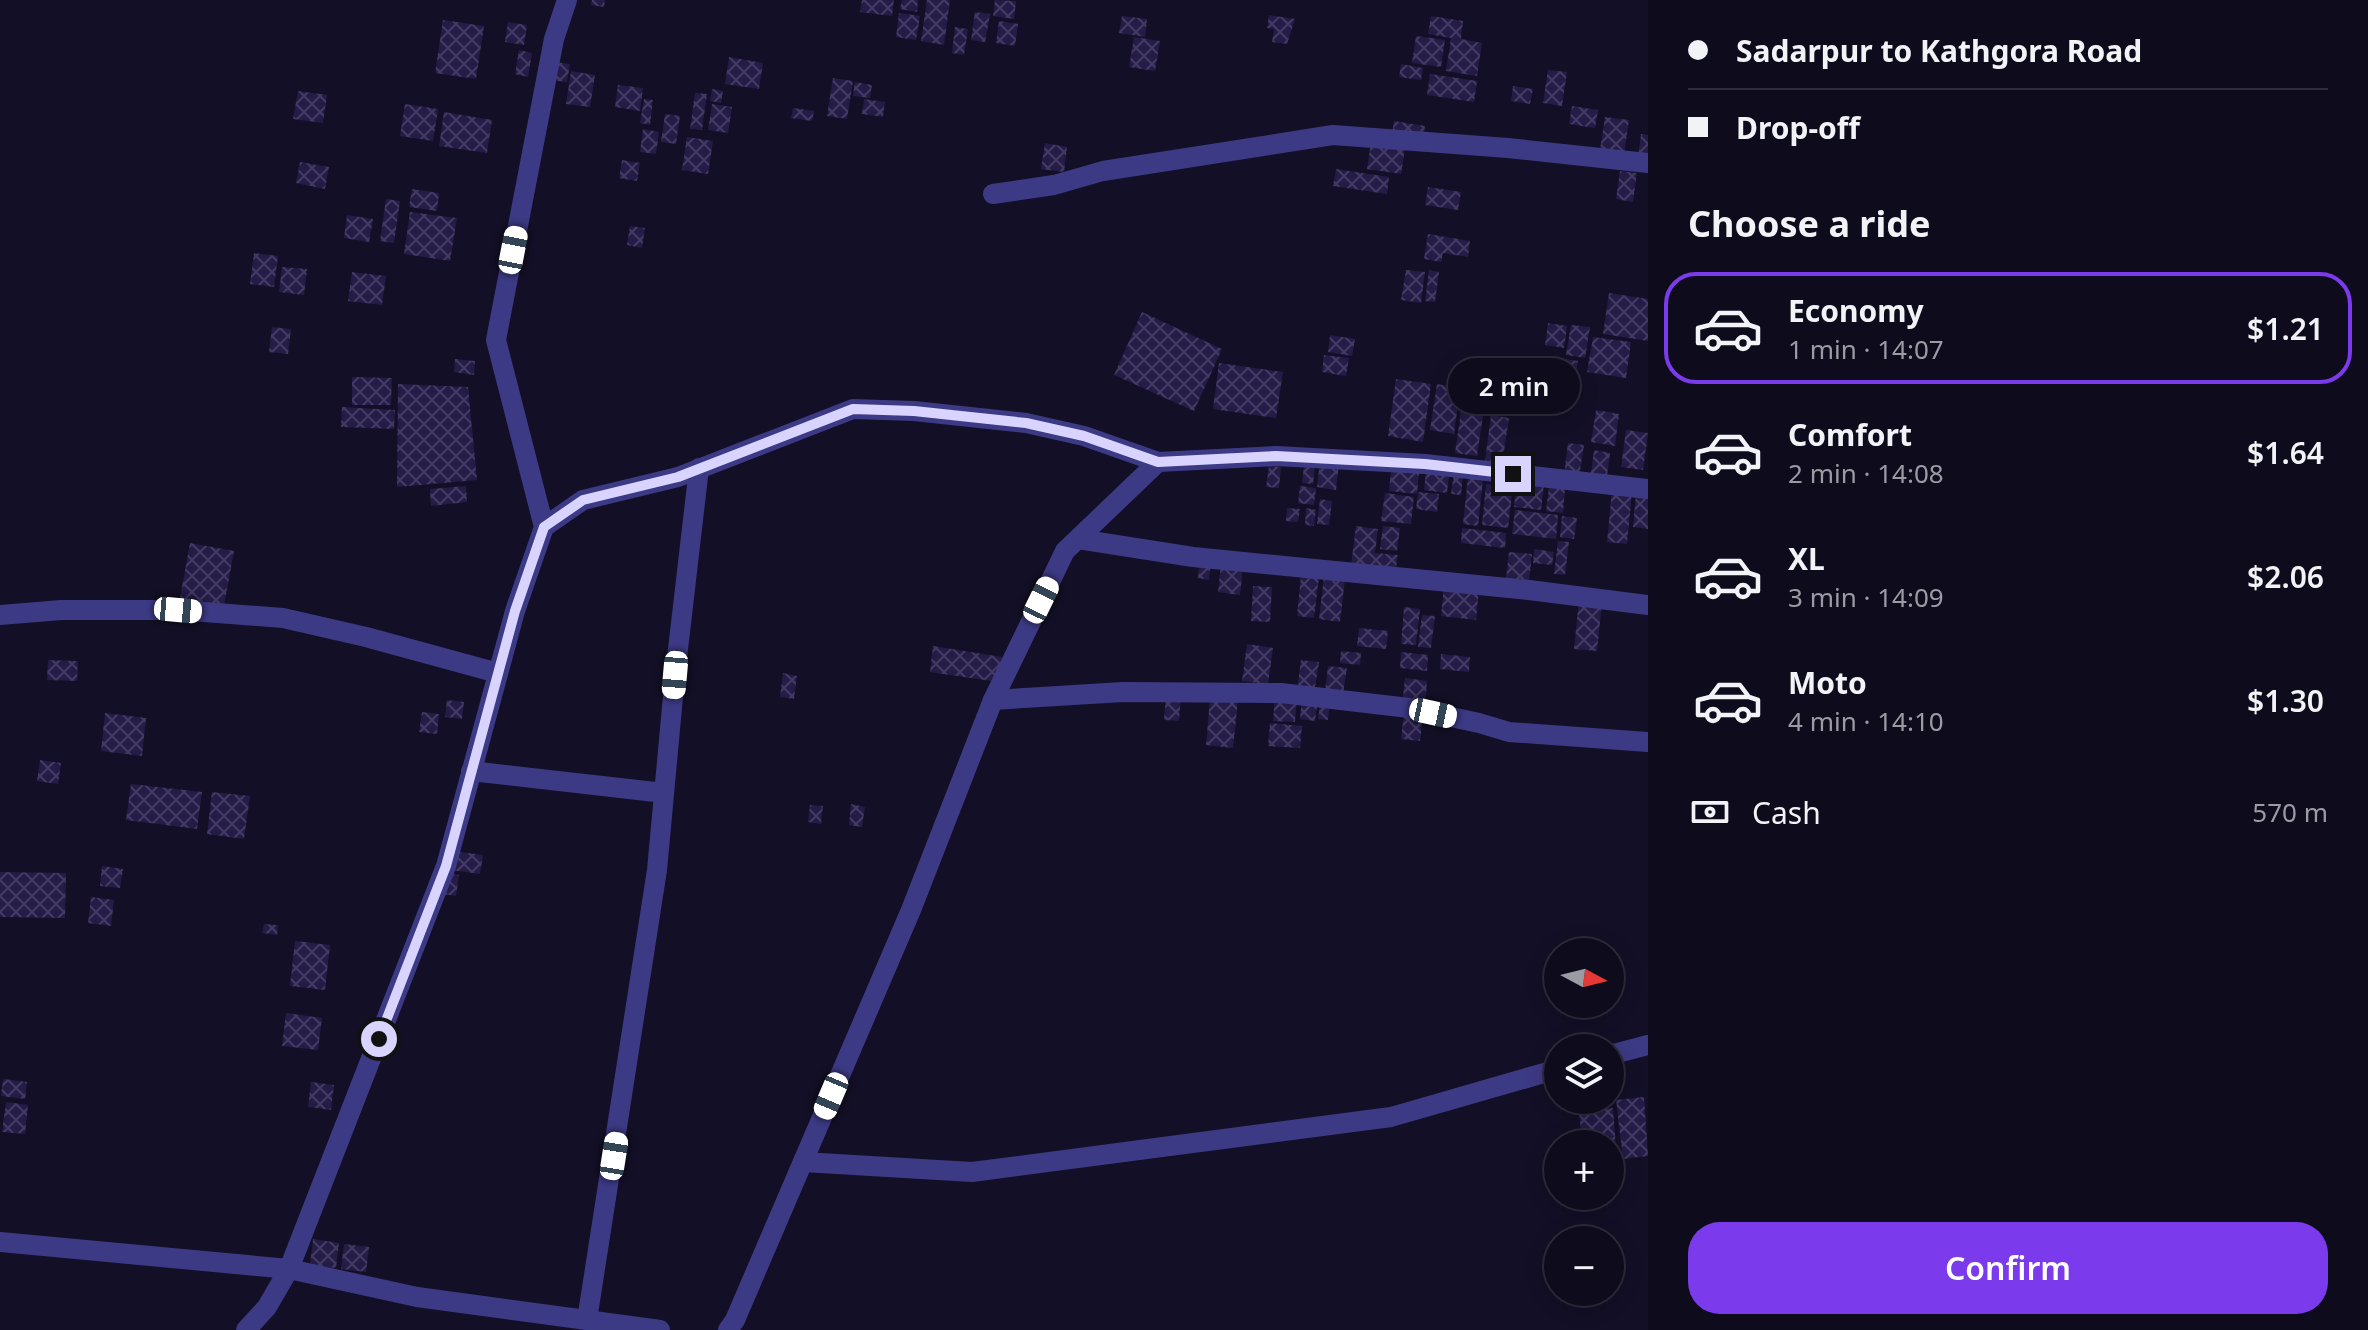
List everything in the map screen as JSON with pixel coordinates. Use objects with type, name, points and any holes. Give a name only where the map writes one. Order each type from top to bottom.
[{"type":"street","points":[[248,1329],[267,1307],[289,1269],[446,866],[515,611],[544,527],[496,340],[554,39],[567,0]]},
{"type":"street","points":[[993,194],[1054,185],[1117,168],[1333,135],[1508,148],[1648,163]]},
{"type":"street","points":[[544,527],[583,500],[678,477],[853,409],[914,411],[1026,423],[1084,436],[1158,462],[1276,456],[1395,462],[1648,489]]},
{"type":"street","points":[[728,1330],[735,1320],[911,910],[993,700],[1065,551],[1158,462]]},
{"type":"street","points":[[587,1320],[657,870],[699,468]]},
{"type":"street","points":[[1078,539],[1193,557],[1529,590],[1648,605]]},
{"type":"street","points":[[0,615],[61,610],[178,610],[283,618],[498,673]]},
{"type":"street","points":[[993,700],[1123,692],[1281,693],[1409,708],[1509,732],[1648,742]]},
{"type":"street","points":[[471,771],[664,793]]},
{"type":"street","points":[[1624,1051],[1648,1045]]},
{"type":"street","points":[[803,1162],[972,1172],[1391,1117],[1544,1073]]},
{"type":"street","points":[[0,1242],[289,1269],[417,1297],[587,1320],[608,1326],[660,1330]]},
{"type":"building","points":[[592,0],[605,0],[604,7],[591,5]]},
{"type":"building","points":[[862,0],[894,0],[892,16],[860,12]]},
{"type":"building","points":[[902,0],[918,0],[917,12],[900,9]]},
{"type":"building","points":[[927,0],[950,0],[944,45],[921,41]]},
{"type":"building","points":[[995,0],[1016,1],[1014,19],[993,16]]},
{"type":"building","points":[[975,12],[990,14],[985,42],[971,40]]},
{"type":"building","points":[[899,13],[920,16],[916,40],[896,37]]},
{"type":"building","points":[[1269,15],[1295,19],[1287,44],[1272,42],[1274,29],[1267,28]]},
{"type":"building","points":[[1122,16],[1147,19],[1145,37],[1119,33]]},
{"type":"building","points":[[1431,16],[1463,21],[1461,39],[1482,43],[1477,76],[1446,71],[1451,38],[1428,34]]},
{"type":"building","points":[[443,20],[484,26],[476,79],[435,73]]},
{"type":"building","points":[[999,21],[1018,24],[1015,46],[996,43]]},
{"type":"building","points":[[508,22],[527,25],[524,45],[505,42]]},
{"type":"building","points":[[955,27],[968,29],[964,55],[952,53]]},
{"type":"building","points":[[1416,36],[1445,40],[1441,67],[1412,63]]},
{"type":"building","points":[[1134,37],[1160,41],[1155,71],[1129,67]]},
{"type":"building","points":[[519,50],[532,53],[528,77],[515,74]]},
{"type":"building","points":[[729,57],[763,63],[759,89],[725,84]]},
{"type":"building","points":[[554,62],[570,64],[567,82],[551,80]]},
{"type":"building","points":[[1401,64],[1423,68],[1421,80],[1399,77]]},
{"type":"building","points":[[1548,70],[1567,72],[1562,106],[1543,103]]},
{"type":"building","points":[[571,71],[595,75],[590,107],[566,104]]},
{"type":"building","points":[[1430,74],[1477,81],[1474,102],[1427,95]]},
{"type":"building","points":[[833,78],[853,81],[847,119],[827,116]]},
{"type":"building","points":[[855,82],[872,85],[870,98],[853,96]]},
{"type":"building","points":[[618,85],[643,88],[640,111],[615,107]]},
{"type":"building","points":[[1513,86],[1533,89],[1530,104],[1511,101]]},
{"type":"building","points":[[712,89],[723,91],[721,103],[710,101]]},
{"type":"building","points":[[298,91],[327,95],[323,123],[293,119]]},
{"type":"building","points":[[695,93],[707,94],[702,130],[690,129]]},
{"type":"building","points":[[644,99],[653,100],[650,125],[640,123]]},
{"type":"building","points":[[864,99],[885,102],[883,117],[862,114]]},
{"type":"building","points":[[405,104],[438,109],[433,141],[400,136]]},
{"type":"building","points":[[712,104],[732,107],[728,133],[708,130]]},
{"type":"building","points":[[1572,106],[1598,110],[1595,128],[1569,124]]},
{"type":"building","points":[[793,108],[814,111],[812,121],[791,118]]},
{"type":"building","points":[[444,112],[492,120],[487,153],[439,146]]},
{"type":"building","points":[[665,114],[680,116],[676,144],[661,142]]},
{"type":"building","points":[[1605,117],[1629,120],[1624,154],[1600,150]]},
{"type":"building","points":[[1394,121],[1425,126],[1423,138],[1392,134]]},
{"type":"building","points":[[643,129],[659,132],[656,154],[640,152]]},
{"type":"building","points":[[1641,134],[1648,135],[1648,159],[1638,157]]},
{"type":"building","points":[[687,137],[713,141],[708,174],[682,170]]},
{"type":"building","points":[[1045,143],[1067,147],[1064,172],[1041,169]]},
{"type":"building","points":[[1371,143],[1405,149],[1401,174],[1367,169]]},
{"type":"building","points":[[622,160],[640,163],[637,181],[619,178]]},
{"type":"building","points":[[300,162],[329,167],[325,189],[296,183]]},
{"type":"building","points":[[1336,169],[1389,177],[1387,194],[1333,186]]},
{"type":"building","points":[[1620,171],[1637,173],[1633,202],[1616,199]]},
{"type":"building","points":[[1428,187],[1461,192],[1458,210],[1425,205]]},
{"type":"building","points":[[412,189],[439,193],[437,211],[409,207]]},
{"type":"building","points":[[386,199],[400,201],[394,243],[380,241]]},
{"type":"building","points":[[410,212],[457,218],[450,261],[404,254]]},
{"type":"building","points":[[347,215],[373,219],[369,242],[344,238]]},
{"type":"building","points":[[630,226],[645,228],[642,248],[627,245]]},
{"type":"building","points":[[1428,234],[1470,241],[1468,257],[1443,253],[1441,262],[1424,259]]},
{"type":"building","points":[[254,253],[278,256],[274,287],[250,284]]},
{"type":"building","points":[[282,267],[307,269],[304,295],[279,292]]},
{"type":"building","points":[[1406,270],[1425,272],[1421,303],[1401,300]]},
{"type":"building","points":[[1429,270],[1439,272],[1435,302],[1425,301]]},
{"type":"building","points":[[352,272],[386,276],[382,305],[348,301]]},
{"type":"building","points":[[1609,293],[1648,299],[1648,341],[1603,334]]},
{"type":"building","points":[[1142,312],[1222,349],[1194,411],[1114,375]]},
{"type":"building","points":[[1548,323],[1567,326],[1564,348],[1545,345]]},
{"type":"building","points":[[1571,325],[1590,327],[1585,358],[1566,355]]},
{"type":"building","points":[[272,327],[291,329],[288,354],[269,352]]},
{"type":"building","points":[[1330,335],[1355,339],[1352,356],[1328,352]]},
{"type":"building","points":[[1593,337],[1631,342],[1626,378],[1587,372]]},
{"type":"building","points":[[1324,355],[1349,358],[1346,376],[1322,372]]},
{"type":"building","points":[[1558,358],[1578,361],[1573,392],[1553,389]]},
{"type":"building","points":[[455,359],[475,361],[474,375],[454,372]]},
{"type":"building","points":[[1219,363],[1283,372],[1276,418],[1213,409]]},
{"type":"building","points":[[352,377],[392,378],[391,405],[352,405]]},
{"type":"building","points":[[1396,379],[1431,384],[1423,442],[1388,436]]},
{"type":"building","points":[[398,384],[468,387],[477,480],[397,487]]},
{"type":"building","points":[[1437,384],[1460,388],[1454,434],[1430,430]]},
{"type":"building","points":[[1470,384],[1481,386],[1478,405],[1467,404]]},
{"type":"building","points":[[1484,388],[1510,392],[1507,412],[1482,409]]},
{"type":"building","points":[[342,407],[395,410],[394,429],[341,427]]},
{"type":"building","points":[[1596,410],[1619,414],[1615,446],[1591,442]]},
{"type":"building","points":[[1461,411],[1483,415],[1477,456],[1455,453]]},
{"type":"building","points":[[1491,415],[1509,418],[1502,464],[1485,461]]},
{"type":"building","points":[[1626,430],[1648,433],[1643,470],[1621,467]]},
{"type":"building","points":[[1568,443],[1584,445],[1579,477],[1564,475]]},
{"type":"building","points":[[1594,450],[1610,453],[1607,476],[1591,473]]},
{"type":"building","points":[[1320,461],[1339,463],[1336,490],[1317,487]]},
{"type":"building","points":[[1304,465],[1315,466],[1313,484],[1302,483]]},
{"type":"building","points":[[1269,466],[1281,467],[1279,488],[1266,487]]},
{"type":"building","points":[[1391,470],[1419,473],[1417,494],[1389,491]]},
{"type":"building","points":[[1426,472],[1449,475],[1447,493],[1424,490]]},
{"type":"building","points":[[1454,473],[1463,474],[1461,495],[1451,494]]},
{"type":"building","points":[[1468,477],[1483,479],[1478,526],[1463,524]]},
{"type":"building","points":[[1517,481],[1544,484],[1541,510],[1514,507]]},
{"type":"building","points":[[1486,484],[1513,487],[1508,528],[1482,525]]},
{"type":"building","points":[[466,486],[467,502],[431,506],[430,489]]},
{"type":"building","points":[[1300,486],[1316,488],[1314,505],[1298,503]]},
{"type":"building","points":[[1549,487],[1565,489],[1563,513],[1546,511]]},
{"type":"building","points":[[1612,490],[1632,492],[1627,544],[1607,542]]},
{"type":"building","points":[[1418,492],[1439,494],[1437,512],[1416,509]]},
{"type":"building","points":[[1385,493],[1414,497],[1411,524],[1381,521]]},
{"type":"building","points":[[1636,493],[1648,494],[1648,529],[1633,527]]},
{"type":"building","points":[[1320,499],[1332,501],[1329,525],[1317,524]]},
{"type":"building","points":[[1287,508],[1300,509],[1298,522],[1286,521]]},
{"type":"building","points":[[1306,508],[1316,510],[1314,526],[1305,525]]},
{"type":"building","points":[[1515,510],[1558,515],[1556,539],[1512,534]]},
{"type":"building","points":[[1562,516],[1577,518],[1574,539],[1560,537]]},
{"type":"building","points":[[1356,526],[1378,529],[1375,553],[1398,555],[1395,575],[1351,565]]},
{"type":"building","points":[[1383,526],[1400,528],[1397,551],[1380,549]]},
{"type":"building","points":[[1462,528],[1506,533],[1505,548],[1461,543]]},
{"type":"building","points":[[1558,541],[1569,542],[1565,575],[1554,574]]},
{"type":"building","points":[[190,543],[234,551],[224,606],[180,598]]},
{"type":"building","points":[[1534,549],[1554,552],[1552,565],[1533,563]]},
{"type":"building","points":[[1509,552],[1532,554],[1529,582],[1506,579]]},
{"type":"building","points":[[1200,561],[1211,562],[1209,580],[1198,578]]},
{"type":"building","points":[[1221,564],[1243,567],[1240,595],[1218,592]]},
{"type":"building","points":[[1301,575],[1319,577],[1314,618],[1297,616]]},
{"type":"building","points":[[1324,577],[1345,579],[1340,622],[1319,619]]},
{"type":"building","points":[[1253,586],[1272,587],[1270,622],[1251,621]]},
{"type":"building","points":[[1444,586],[1479,590],[1476,620],[1441,616]]},
{"type":"building","points":[[1579,600],[1602,603],[1597,651],[1574,649]]},
{"type":"building","points":[[1404,607],[1420,609],[1416,645],[1401,644]]},
{"type":"building","points":[[1422,615],[1435,616],[1431,648],[1418,647]]},
{"type":"building","points":[[1359,628],[1388,631],[1386,649],[1357,646]]},
{"type":"building","points":[[1247,644],[1273,648],[1268,684],[1242,681]]},
{"type":"building","points":[[933,646],[1002,657],[998,682],[930,672]]},
{"type":"building","points":[[1341,651],[1361,653],[1360,665],[1340,663]]},
{"type":"building","points":[[1401,652],[1428,655],[1427,671],[1400,668]]},
{"type":"building","points":[[1441,654],[1470,657],[1469,672],[1440,669]]},
{"type":"building","points":[[48,660],[78,661],[77,681],[47,680]]},
{"type":"building","points":[[1301,660],[1319,662],[1314,693],[1297,690]]},
{"type":"building","points":[[1328,666],[1347,668],[1343,694],[1325,691]]},
{"type":"building","points":[[783,673],[797,676],[794,699],[780,697]]},
{"type":"building","points":[[1405,678],[1427,681],[1425,708],[1402,706]]},
{"type":"building","points":[[1166,695],[1181,696],[1179,721],[1164,720]]},
{"type":"building","points":[[1275,696],[1297,698],[1295,722],[1273,721]]},
{"type":"building","points":[[1302,697],[1318,699],[1315,721],[1300,719]]},
{"type":"building","points":[[1210,698],[1238,700],[1233,748],[1206,745]]},
{"type":"building","points":[[1321,699],[1330,701],[1328,720],[1318,719]]},
{"type":"building","points":[[447,700],[464,702],[462,719],[445,717]]},
{"type":"building","points":[[422,712],[439,714],[437,734],[419,732]]},
{"type":"building","points":[[105,713],[146,718],[142,756],[101,751]]},
{"type":"building","points":[[1404,713],[1423,715],[1420,741],[1401,739]]},
{"type":"building","points":[[1270,723],[1302,726],[1300,748],[1268,746]]},
{"type":"building","points":[[40,760],[61,763],[58,784],[37,781]]},
{"type":"building","points":[[131,784],[202,792],[197,829],[126,820]]},
{"type":"building","points":[[212,792],[250,796],[244,839],[207,834]]},
{"type":"building","points":[[851,804],[865,807],[862,827],[849,825]]},
{"type":"building","points":[[810,805],[823,806],[821,824],[808,822]]},
{"type":"building","points":[[453,851],[483,855],[480,874],[451,870]]},
{"type":"building","points":[[102,866],[123,869],[120,888],[100,886]]},
{"type":"building","points":[[0,872],[66,873],[65,918],[0,917]]},
{"type":"building","points":[[445,873],[459,875],[456,896],[442,894]]},
{"type":"building","points":[[91,897],[114,900],[111,926],[88,923]]},
{"type":"building","points":[[264,924],[278,925],[277,935],[262,933]]},
{"type":"building","points":[[295,941],[330,945],[325,990],[290,986]]},
{"type":"building","points":[[286,1013],[322,1018],[318,1050],[282,1046]]},
{"type":"building","points":[[3,1079],[27,1082],[25,1099],[1,1096]]},
{"type":"building","points":[[311,1082],[334,1085],[331,1110],[308,1107]]},
{"type":"building","points":[[1644,1097],[1648,1156],[1624,1159],[1624,1130],[1620,1130],[1618,1114],[1624,1114],[1624,1099]]},
{"type":"building","points":[[6,1102],[28,1105],[25,1134],[2,1132]]},
{"type":"building","points":[[1579,1114],[1613,1114],[1615,1130],[1581,1130]]},
{"type":"building","points":[[313,1239],[339,1243],[336,1268],[310,1265]]},
{"type":"building","points":[[344,1244],[369,1247],[366,1272],[341,1269]]},
{"type":"route","points":[[379,1039],[446,866],[515,611],[544,527],[583,500],[678,477],[853,409],[914,411],[1026,423],[1084,436],[1158,462],[1276,456],[1425,464],[1513,474]]}]
